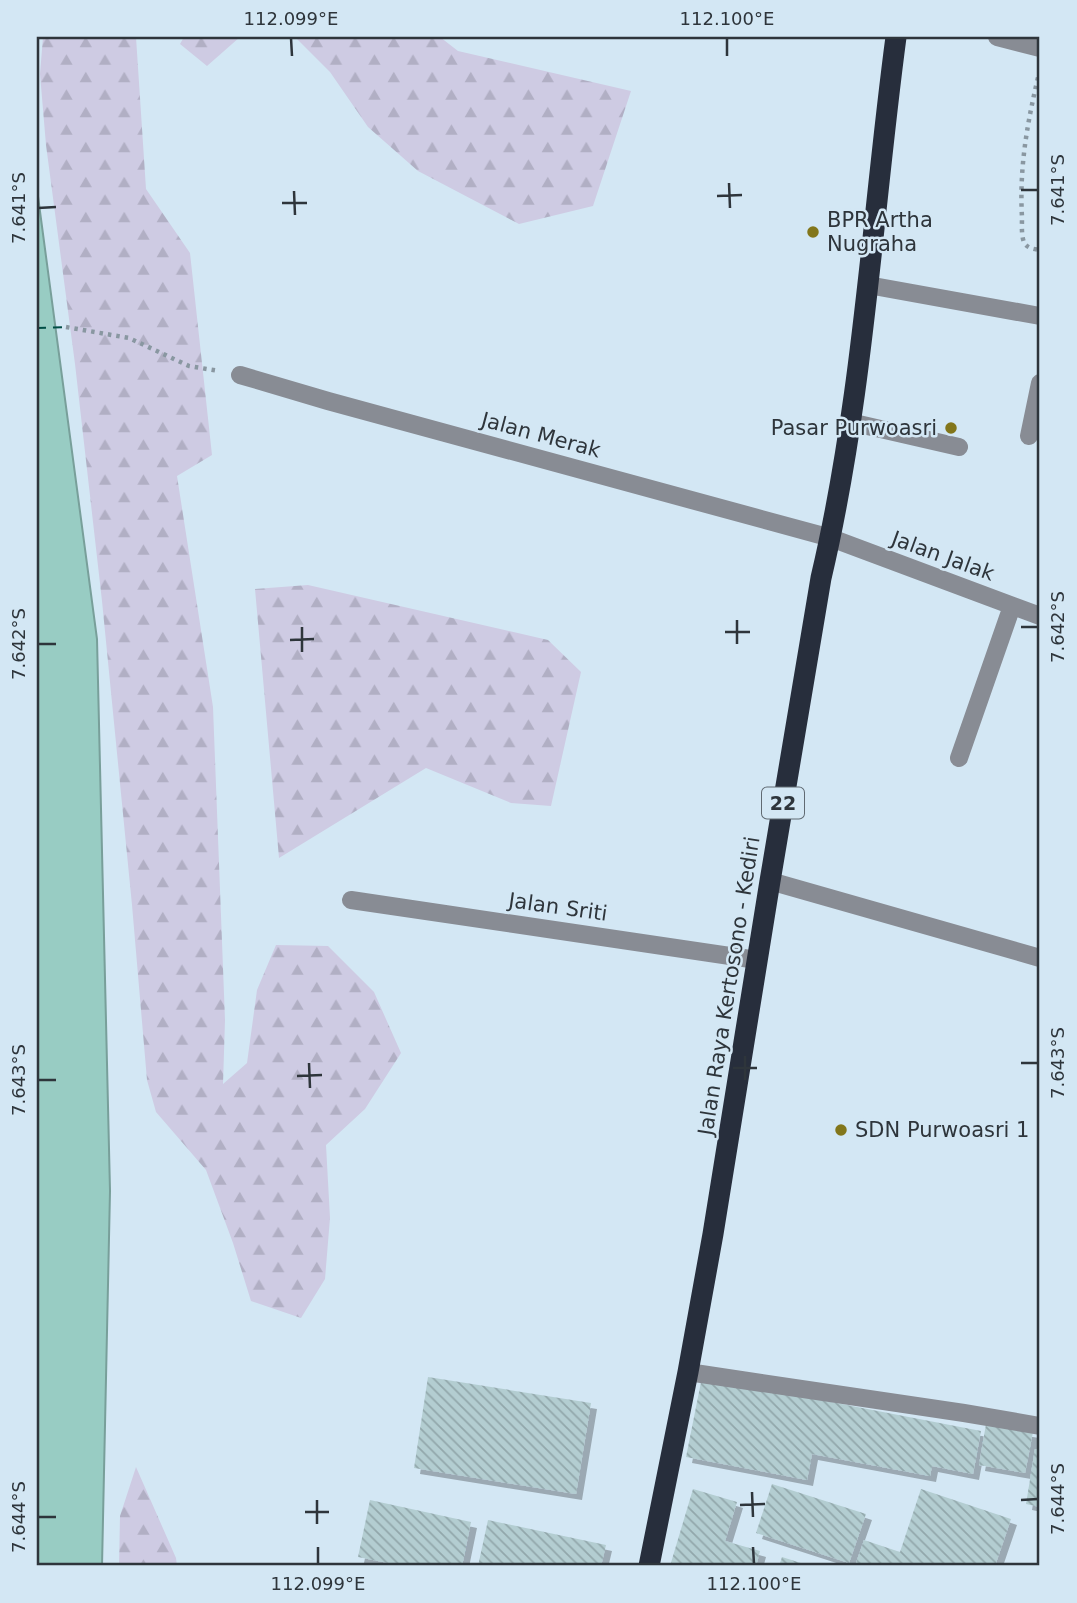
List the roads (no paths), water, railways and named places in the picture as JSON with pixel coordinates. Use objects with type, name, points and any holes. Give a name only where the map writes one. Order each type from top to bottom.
[{"type":"highway","name":"Jalan Raya Kertosono - Kediri","points":[[649,1566],[713,1234],[821,578],[831,538],[850,422],[896,37]]},
{"type":"street","points":[[997,37],[1040,48]]},
{"type":"street","points":[[868,285],[1040,316]]},
{"type":"street","name":"Jalan Merak","points":[[240,375],[831,538]]},
{"type":"street","points":[[1029,436],[1040,383]]},
{"type":"street","points":[[850,422],[959,447]]},
{"type":"street","name":"Jalan Jalak","points":[[831,538],[1040,616]]},
{"type":"street","points":[[958,758],[1013,606]]},
{"type":"street","points":[[770,881],[1040,957]]},
{"type":"street","name":"Jalan Sriti","points":[[351,900],[757,960]]},
{"type":"street","points":[[688,1371],[1040,1426]]},
{"type":"place","name":"BPR Artha Nugraha","points":[[813,232]]},
{"type":"place","name":"Pasar Purwoasri","points":[[951,428]]},
{"type":"place","name":"SDN Purwoasri 1","points":[[841,1130]]}]
